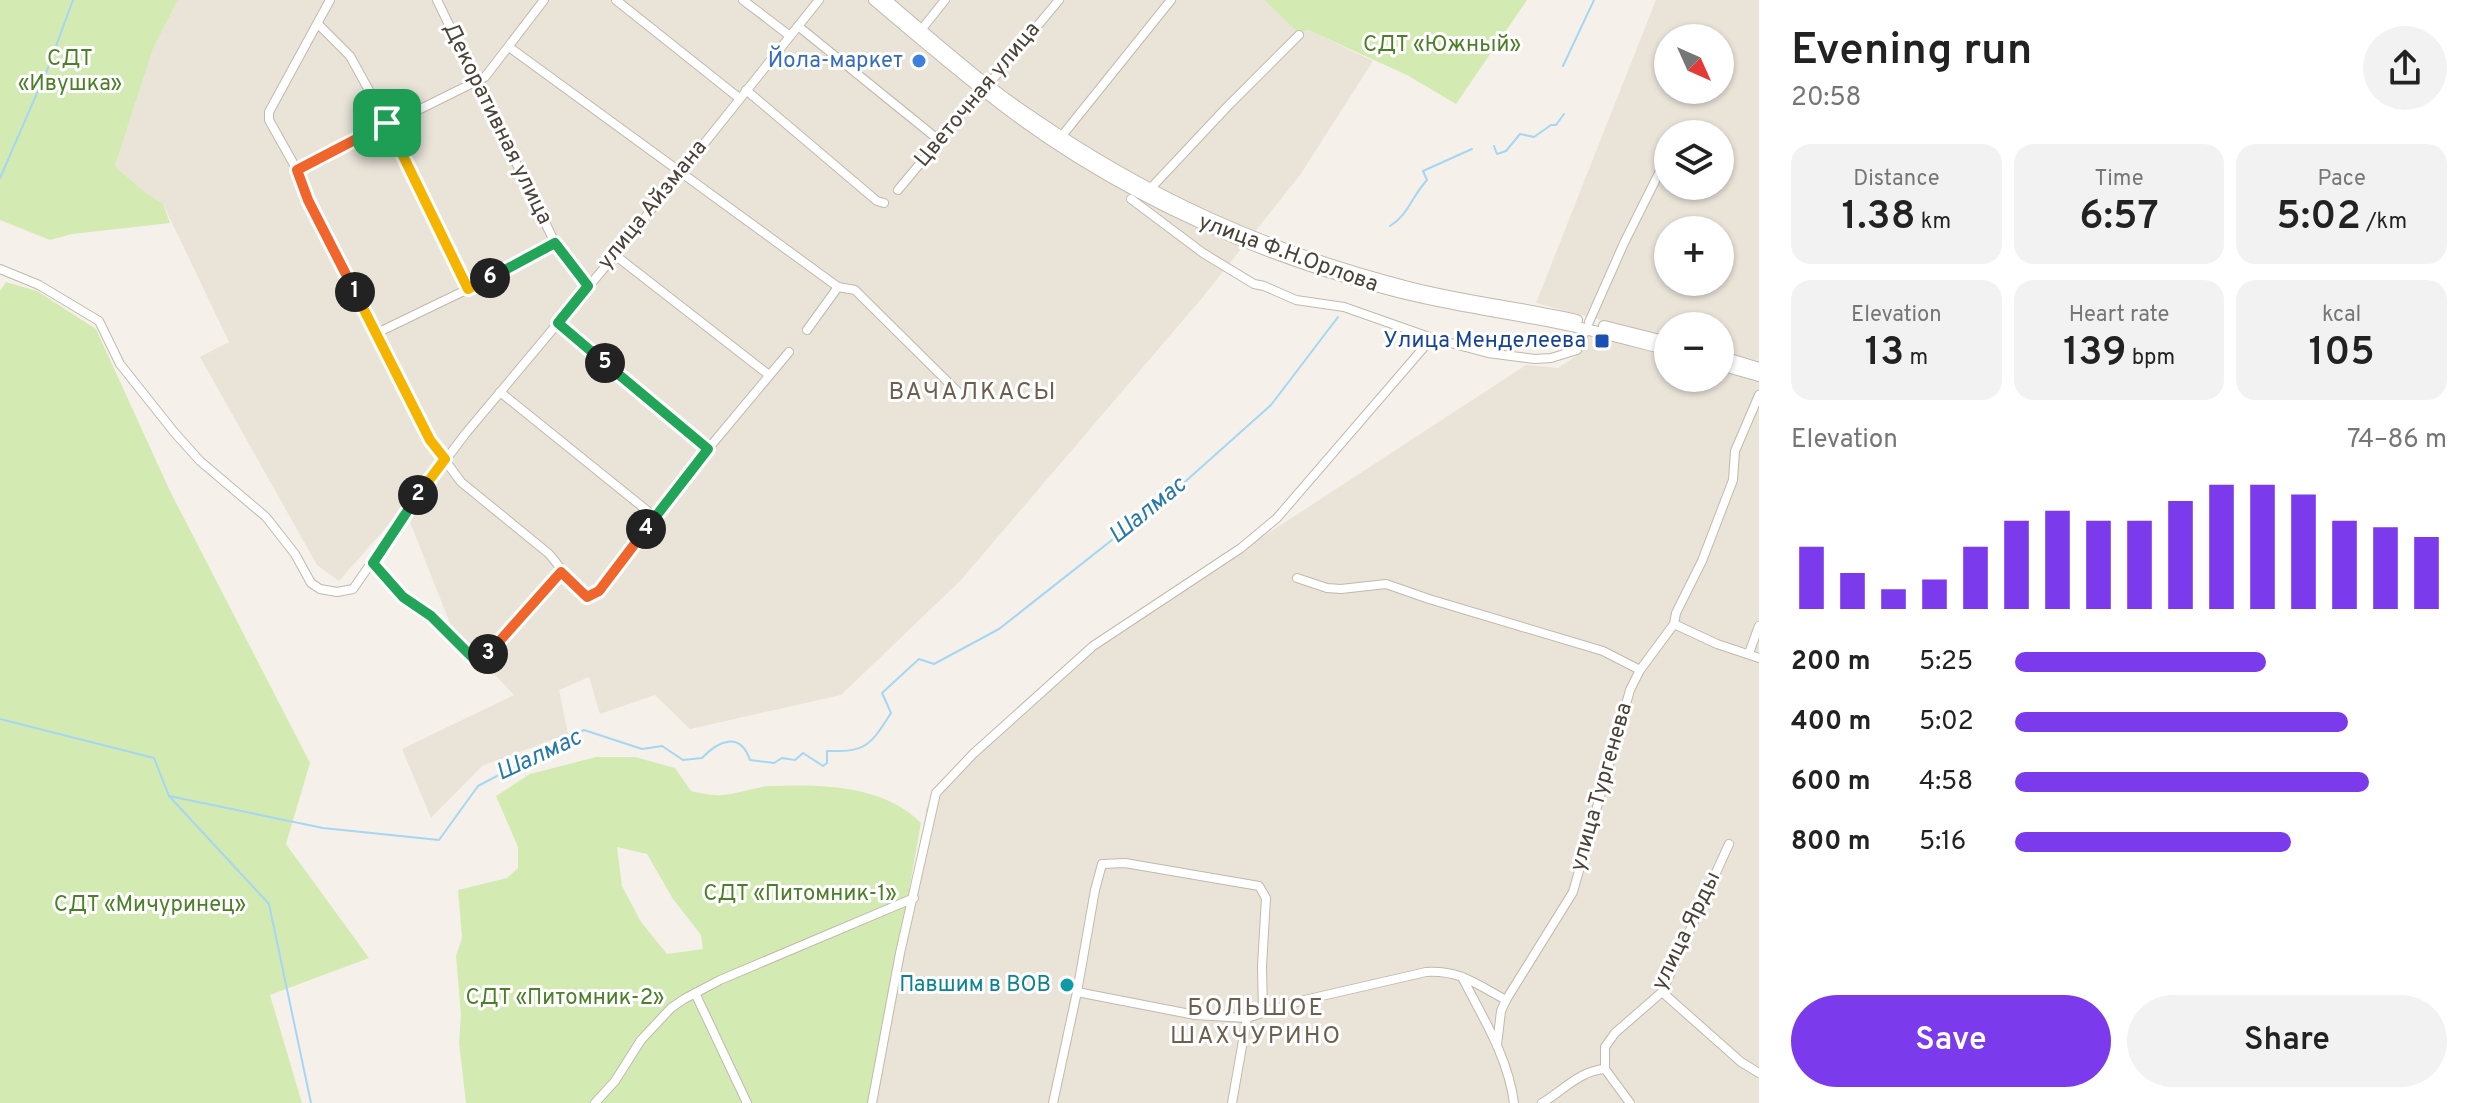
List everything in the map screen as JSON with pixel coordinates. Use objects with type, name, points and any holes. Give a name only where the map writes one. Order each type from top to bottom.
[{"type":"street","points":[[330,0],[269,112],[269,120],[297,170],[308,200],[430,440],[461,482],[548,553],[561,572],[587,597],[599,591],[708,449],[789,352]]},
{"type":"street","name":"Декоративная улица","points":[[437,0],[555,243],[588,286]]},
{"type":"street","points":[[297,170],[387,123],[477,82],[493,69],[544,0]]},
{"type":"street","points":[[616,0],[742,94],[877,201],[884,203]]},
{"type":"street","points":[[743,0],[790,36]]},
{"type":"street","name":"улица Айзмана","points":[[0,269],[39,285],[99,321],[120,364],[174,432],[200,461],[266,517],[295,554],[311,583],[320,589],[337,592],[353,589],[445,459],[615,255],[679,171],[819,0]]},
{"type":"street","name":"улица Ф.Н.Орлова","points":[[874,0],[1057,143],[1141,192],[1229,229],[1406,287],[1654,339]]},
{"type":"street","name":"улица Ф.Н.Орлова","points":[[886,0],[985,87],[1141,192]]},
{"type":"street","points":[[921,30],[945,0]]},
{"type":"street","name":"Цветочная улица","points":[[898,190],[1059,0]]},
{"type":"street","points":[[1061,137],[1171,0]]},
{"type":"street","points":[[318,24],[350,56],[387,123],[468,289]]},
{"type":"street","points":[[798,26],[940,141]]},
{"type":"street","points":[[1299,35],[1141,192],[1203,253],[1254,284],[1308,303],[1344,307],[1432,338],[1488,353],[1551,358],[1577,350],[1654,183]]},
{"type":"street","points":[[509,47],[838,287],[855,290],[958,392]]},
{"type":"street","points":[[377,333],[555,243]]},
{"type":"street","points":[[615,255],[769,375]]},
{"type":"street","points":[[807,330],[838,287]]},
{"type":"street","points":[[558,323],[708,449]]},
{"type":"street","name":"улица Ф.Н.Орлова","points":[[1588,326],[1654,346]]},
{"type":"street","points":[[872,1103],[932,804],[942,785],[1093,646],[1241,548],[1277,518],[1432,338]]},
{"type":"street","points":[[1734,360],[1759,368]]},
{"type":"street","points":[[1734,369],[1759,376]]},
{"type":"street","points":[[500,392],[655,517]]},
{"type":"street","name":"улица Тургенева","points":[[1497,1045],[1501,1011],[1506,1000],[1573,892],[1621,715],[1640,670],[1674,624],[1676,613],[1702,561],[1733,480],[1735,451],[1759,395]]},
{"type":"street","points":[[373,563],[403,597],[431,616],[477,660],[491,652],[561,572]]},
{"type":"street","points":[[1297,578],[1327,588],[1386,584],[1398,587],[1603,651],[1640,670]]},
{"type":"street","points":[[1674,624],[1725,647],[1759,658]]},
{"type":"street","points":[[1749,653],[1759,626]]},
{"type":"street","name":"улица Ярды","points":[[1605,1069],[1604,1055],[1608,1041],[1662,992],[1729,844]]},
{"type":"street","points":[[1053,1103],[1102,864],[1125,863],[1259,886],[1266,898],[1263,1013]]},
{"type":"street","points":[[595,1103],[615,1081],[641,1040],[671,1008],[720,980],[914,898]]},
{"type":"street","points":[[1077,992],[1195,1015],[1247,1018],[1300,1001],[1426,972],[1453,972],[1506,1000]]},
{"type":"street","points":[[1462,976],[1512,1081],[1514,1103]]},
{"type":"street","points":[[1662,992],[1741,1062],[1759,1073]]},
{"type":"street","points":[[695,993],[747,1103]]},
{"type":"street","points":[[1232,1103],[1247,1018]]},
{"type":"street","points":[[1542,1103],[1581,1075],[1591,1070],[1605,1069],[1630,1103]]},
{"type":"shaded area","points":[[178,0],[1264,0],[1298,33],[1308,30],[1373,61],[1300,175],[1202,298],[960,581],[841,695],[690,729],[655,695],[600,714],[589,677],[559,690],[568,734],[482,766],[431,818],[402,749],[514,695],[453,631],[404,507],[339,581],[317,565],[200,357],[229,342],[163,204],[115,166],[153,49]]},
{"type":"shaded area","points":[[1656,0],[1759,0],[1759,366],[1734,358],[1734,312],[1654,312],[1654,334],[1536,303]]},
{"type":"shaded area","points":[[1590,333],[1654,350],[1654,392],[1734,392],[1734,371],[1759,378],[1759,1103],[874,1103],[927,806],[940,781],[1094,647],[1526,365],[1558,368],[1576,356]]},
{"type":"green space","name":"СДТ «Ивушка»","points":[[0,0],[178,0],[153,49],[115,166],[163,204],[170,223],[72,234],[50,240],[0,220]]},
{"type":"green space","name":"СДТ «Южный»","points":[[1264,0],[1527,0],[1456,104],[1407,75],[1308,30],[1298,33]]},
{"type":"green space","name":"СДТ «Мичуринец»","points":[[6,282],[37,291],[96,329],[170,491],[310,763],[286,844],[369,958],[270,995],[302,1103],[0,1103],[0,291]]},
{"type":"green space","points":[[596,757],[635,757],[675,768],[691,791],[722,795],[789,785],[830,787],[871,794],[889,801],[921,823],[871,1103],[466,1103],[459,1043],[461,1014],[456,956],[462,938],[458,890],[507,878],[518,868],[518,847],[496,796],[530,774]],"holes":[[[617,847],[647,854],[673,899],[701,935],[703,949],[667,954],[641,922],[622,886]]]},
{"type":"waterway","points":[[0,178],[48,68],[73,0]]},
{"type":"waterway","name":"Шалмас","points":[[1563,66],[1594,0]]},
{"type":"waterway","name":"Шалмас","points":[[1494,146],[1497,154],[1506,151],[1520,134],[1534,137],[1556,125],[1564,114]]},
{"type":"waterway","name":"Шалмас","points":[[1390,226],[1427,180],[1423,171],[1472,149]]},
{"type":"waterway","name":"Шалмас","points":[[0,719],[154,758],[169,796],[323,828],[439,840],[478,786],[584,730],[642,749],[662,746],[683,760],[702,758],[715,747],[735,742],[741,745],[750,760],[774,763],[782,758],[795,760],[803,753],[823,766],[827,763],[827,751],[859,748],[872,740],[891,713],[882,693],[919,659],[934,664],[999,629],[1178,488],[1271,405],[1338,317]]},
{"type":"waterway","points":[[169,796],[269,904],[311,1103]]},
{"type":"place","name":"Йола-маркет","points":[[919,61]]},
{"type":"place","name":"Улица Менделеева","points":[[1602,341]]},
{"type":"place","name":"Павшим в ВОВ","points":[[1067,985]]},
{"type":"district","name":"ВАЧАЛКАСЫ","points":[[973,393]]},
{"type":"district","name":"БОЛЬШОЕ ШАХЧУРИНО","points":[[1256,1023]]},
{"type":"route","points":[[387,123],[468,289],[555,243],[588,286],[558,323],[708,449],[599,591],[587,597],[561,572],[491,652],[477,660],[431,616],[403,597],[373,563],[445,459],[430,440],[405,394],[308,200],[297,170],[387,123]]},
{"type":"park label","name":"СДТ «Питомник-1»","points":[[800,894]]},
{"type":"park label","name":"СДТ «Питомник-2»","points":[[565,998]]}]
